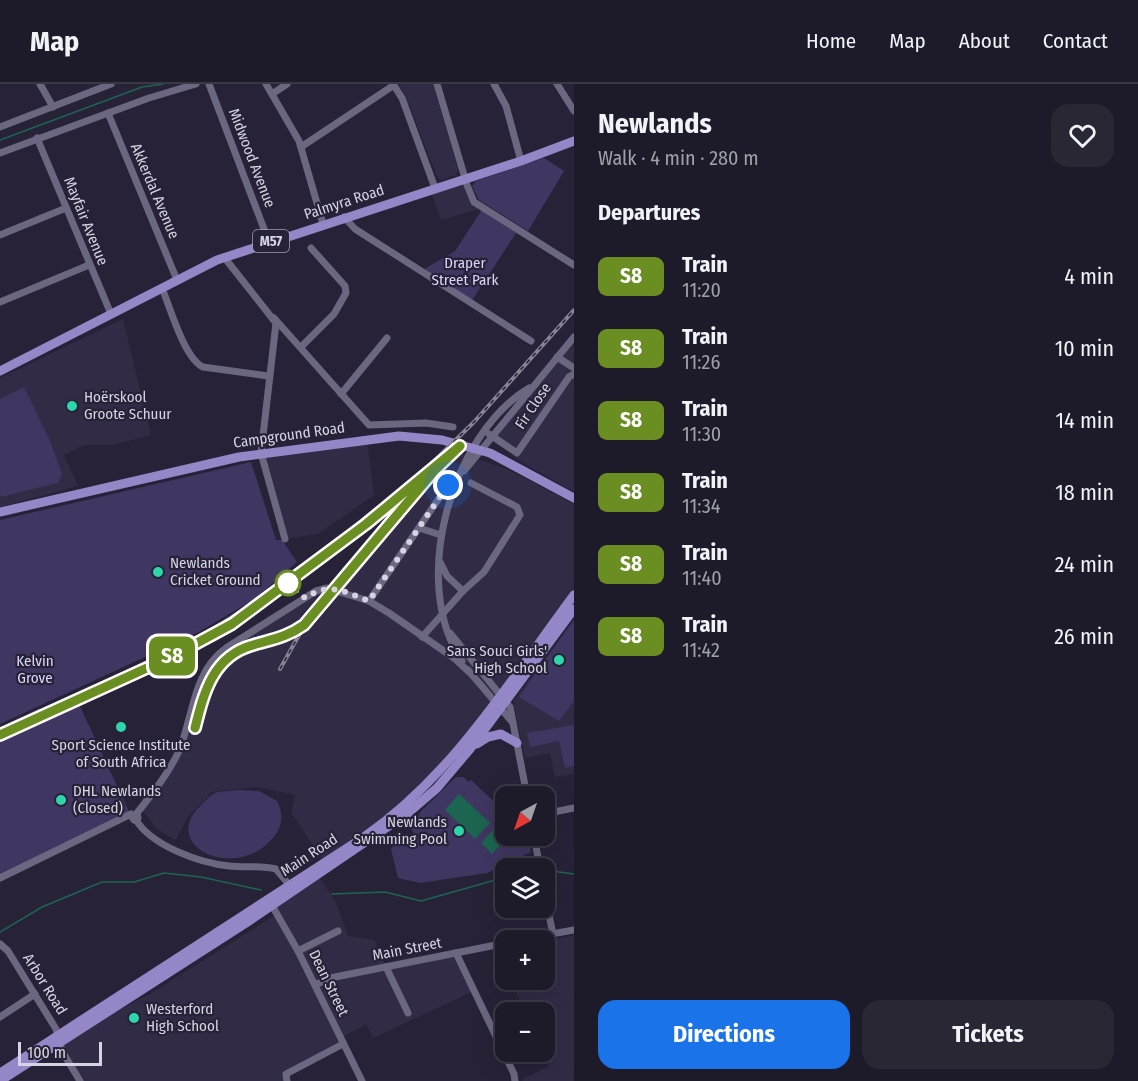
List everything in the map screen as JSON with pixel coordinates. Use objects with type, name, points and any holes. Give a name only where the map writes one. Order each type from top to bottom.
[{"type":"main road","name":"Palmyra Road","points":[[0,370],[224,257],[574,141]]},
{"type":"main road","name":"Campground Road","points":[[0,512],[261,453],[399,436],[458,444],[507,461],[571,497]]},
{"type":"main road","name":"Main Road","points":[[1,1074],[60,1039],[408,813],[437,788],[470,749],[574,595]]},
{"type":"main road","name":"Main Road","points":[[291,888],[411,802],[448,764],[501,702],[574,609]]},
{"type":"main road","points":[[470,749],[498,734],[507,735],[517,743]]},
{"type":"street","points":[[40,84],[53,107]]},
{"type":"street","points":[[0,127],[108,84]]},
{"type":"street","points":[[0,153],[108,113],[196,84]]},
{"type":"street","name":"Midwood Avenue","points":[[209,84],[269,242]]},
{"type":"street","points":[[266,84],[301,147],[323,224]]},
{"type":"street","points":[[272,94],[287,84]]},
{"type":"street","points":[[301,147],[394,84],[402,98],[435,188]]},
{"type":"street","points":[[437,84],[465,178],[477,205],[574,265]]},
{"type":"street","points":[[494,84],[506,106],[521,160]]},
{"type":"street","points":[[557,84],[574,111]]},
{"type":"street","name":"Akkerdal Avenue","points":[[108,113],[177,280]]},
{"type":"street","name":"Mayfair Avenue","points":[[37,138],[111,314]]},
{"type":"street","points":[[0,235],[66,208]]},
{"type":"street","points":[[345,217],[355,229],[531,341]]},
{"type":"street","points":[[301,347],[338,309],[346,293],[345,286],[311,248]]},
{"type":"street","points":[[224,257],[274,318],[369,425],[426,423],[453,427]]},
{"type":"street","points":[[0,302],[89,265]]},
{"type":"street","points":[[162,288],[178,329],[197,364],[268,376]]},
{"type":"street","points":[[274,318],[274,337],[261,453],[285,539]]},
{"type":"street","points":[[274,337],[282,332],[292,336]]},
{"type":"street","points":[[469,672],[452,645],[443,616],[437,580],[441,535],[452,496],[464,471],[463,465],[574,337]]},
{"type":"street","points":[[341,394],[387,338]]},
{"type":"street","points":[[557,357],[574,368]]},
{"type":"street","name":"Fir Close","points":[[488,434],[517,453],[569,377],[574,374]]},
{"type":"street","points":[[423,637],[489,565],[519,518],[520,511],[517,507],[471,483]]},
{"type":"street","points":[[369,601],[448,485]]},
{"type":"street","points":[[419,528],[441,535]]},
{"type":"street","points":[[439,557],[445,572],[463,591]]},
{"type":"street","points":[[0,878],[96,834],[120,818],[135,816],[161,782],[179,751],[204,674],[214,658],[321,588],[342,591],[369,601],[423,637],[469,672],[501,702]]},
{"type":"street","points":[[450,633],[501,702],[513,723],[524,786]]},
{"type":"street","points":[[555,812],[574,808]]},
{"type":"street","points":[[135,816],[148,834],[187,854],[228,866],[276,869],[291,888]]},
{"type":"street","name":"Dean Street","points":[[270,902],[298,951],[362,1081]]},
{"type":"street","points":[[555,934],[574,930]]},
{"type":"street","points":[[298,951],[338,931]]},
{"type":"street","name":"Arbor Road","points":[[0,944],[8,951],[35,994],[80,1081]]},
{"type":"street","name":"Main Street","points":[[315,985],[330,978],[495,945]]},
{"type":"street","points":[[456,953],[515,1081]]},
{"type":"street","points":[[386,967],[408,1013]]},
{"type":"street","points":[[0,1017],[35,994]]},
{"type":"street","points":[[286,1078],[344,1044]]},
{"type":"shaded area","points":[[398,84],[433,84],[458,169],[456,175],[441,180],[437,177],[406,96]]},
{"type":"shaded area","points":[[465,178],[469,192],[483,208],[441,220],[430,189]]},
{"type":"shaded area","name":"Hoërskool Groote Schuur","points":[[123,319],[151,435],[112,445],[84,445],[64,455],[78,486],[0,507],[0,378]]},
{"type":"shaded area","points":[[574,337],[574,492],[515,458],[517,453],[491,436]]},
{"type":"shaded area","points":[[367,439],[374,495],[318,534],[285,539],[261,453]]},
{"type":"shaded area","points":[[457,452],[509,470],[574,504],[574,609],[437,788],[328,869],[291,812],[295,795],[257,787],[212,792],[187,818],[176,840],[158,830],[141,809],[169,770],[203,674],[214,658],[316,591],[342,591],[406,515],[428,479]]},
{"type":"shaded area","points":[[398,492],[402,496],[272,597],[269,592]]},
{"type":"shaded area","name":"Sans Souci Girls' High School","points":[[574,619],[574,774],[555,777],[550,753],[525,758],[513,701]]},
{"type":"shaded area","points":[[459,794],[490,823],[475,839],[445,810]]},
{"type":"shaded area","points":[[495,828],[495,846],[499,846],[492,854],[481,843]]},
{"type":"shaded area","points":[[317,875],[335,900],[348,936],[374,940],[386,967],[456,953],[474,991],[373,1038],[366,1024],[341,1038],[343,1044],[286,1074],[287,1081],[76,1081],[56,1047],[56,1043],[150,994],[277,914],[272,906]]},
{"type":"shaded area","points":[[574,935],[574,1081],[523,1081],[522,1079],[549,1066],[547,1062],[555,1062],[555,1002],[520,1002],[515,990],[555,990],[555,939]]},
{"type":"green space","points":[[544,158],[564,171],[528,231],[479,200],[472,186],[476,181]]},
{"type":"green space","name":"Draper Street Park","points":[[483,208],[518,230],[471,302],[421,271],[455,251]]},
{"type":"green space","points":[[24,387],[50,441],[62,474],[58,483],[0,497],[0,399]]},
{"type":"green space","name":"Newlands Cricket Ground","points":[[251,462],[276,540],[282,540],[297,562],[255,599],[197,633],[0,724],[0,520]]},
{"type":"green space","points":[[574,620],[574,701],[559,721],[519,697]]},
{"type":"green space","name":"DHL Newlands (Closed)","points":[[78,702],[131,816],[0,878],[0,727],[40,708],[45,717]]},
{"type":"green space","points":[[574,725],[574,766],[565,768],[559,741],[530,747],[527,733]]},
{"type":"green space","name":"Newlands Swimming Pool","points":[[456,777],[463,777],[469,782],[471,780],[495,803],[495,846],[530,846],[531,852],[518,858],[495,858],[495,869],[487,873],[420,883],[398,878],[391,849],[414,833],[411,829],[421,811]]},
{"type":"green space","points":[[238,790],[259,791],[277,801],[281,811],[278,830],[272,839],[257,852],[239,858],[222,858],[207,854],[195,845],[189,834],[190,820],[213,794]]},
{"type":"waterway","points":[[0,140],[142,87],[163,84]]},
{"type":"waterway","points":[[555,871],[574,874]]},
{"type":"waterway","points":[[0,932],[42,907],[102,882],[134,882],[164,873],[201,877],[261,890]]},
{"type":"waterway","points":[[332,894],[385,892],[421,901],[495,880]]},
{"type":"railway","points":[[42,712],[203,636],[281,585],[424,471],[474,422],[574,310]]},
{"type":"railway","points":[[195,728],[202,701],[219,667],[239,650],[286,635],[305,625],[425,482]]},
{"type":"railway","points":[[280,669],[303,628]]},
{"type":"train","name":"S8","points":[[0,735],[171,657],[232,624],[366,524],[460,446],[434,471],[336,590],[304,625],[281,639],[256,644],[233,653],[222,662],[206,686],[195,728]]},
{"type":"place","name":"Hoërskool Groote Schuur","points":[[72,406]]},
{"type":"place","name":"Newlands Cricket Ground","points":[[158,572]]},
{"type":"place","name":"Sans Souci Girls' High School","points":[[559,660]]},
{"type":"place","name":"Sport Science Institute of South Africa","points":[[121,727]]},
{"type":"place","name":"DHL Newlands (Closed)","points":[[61,800]]},
{"type":"place","name":"Newlands Swimming Pool","points":[[459,831]]},
{"type":"place","name":"Westerford High School","points":[[134,1018]]},
{"type":"route","points":[[288,583],[305,598],[321,588],[327,588],[369,601],[448,485]]},
{"type":"park label","name":"Kelvin Grove","points":[[35,670]]}]
